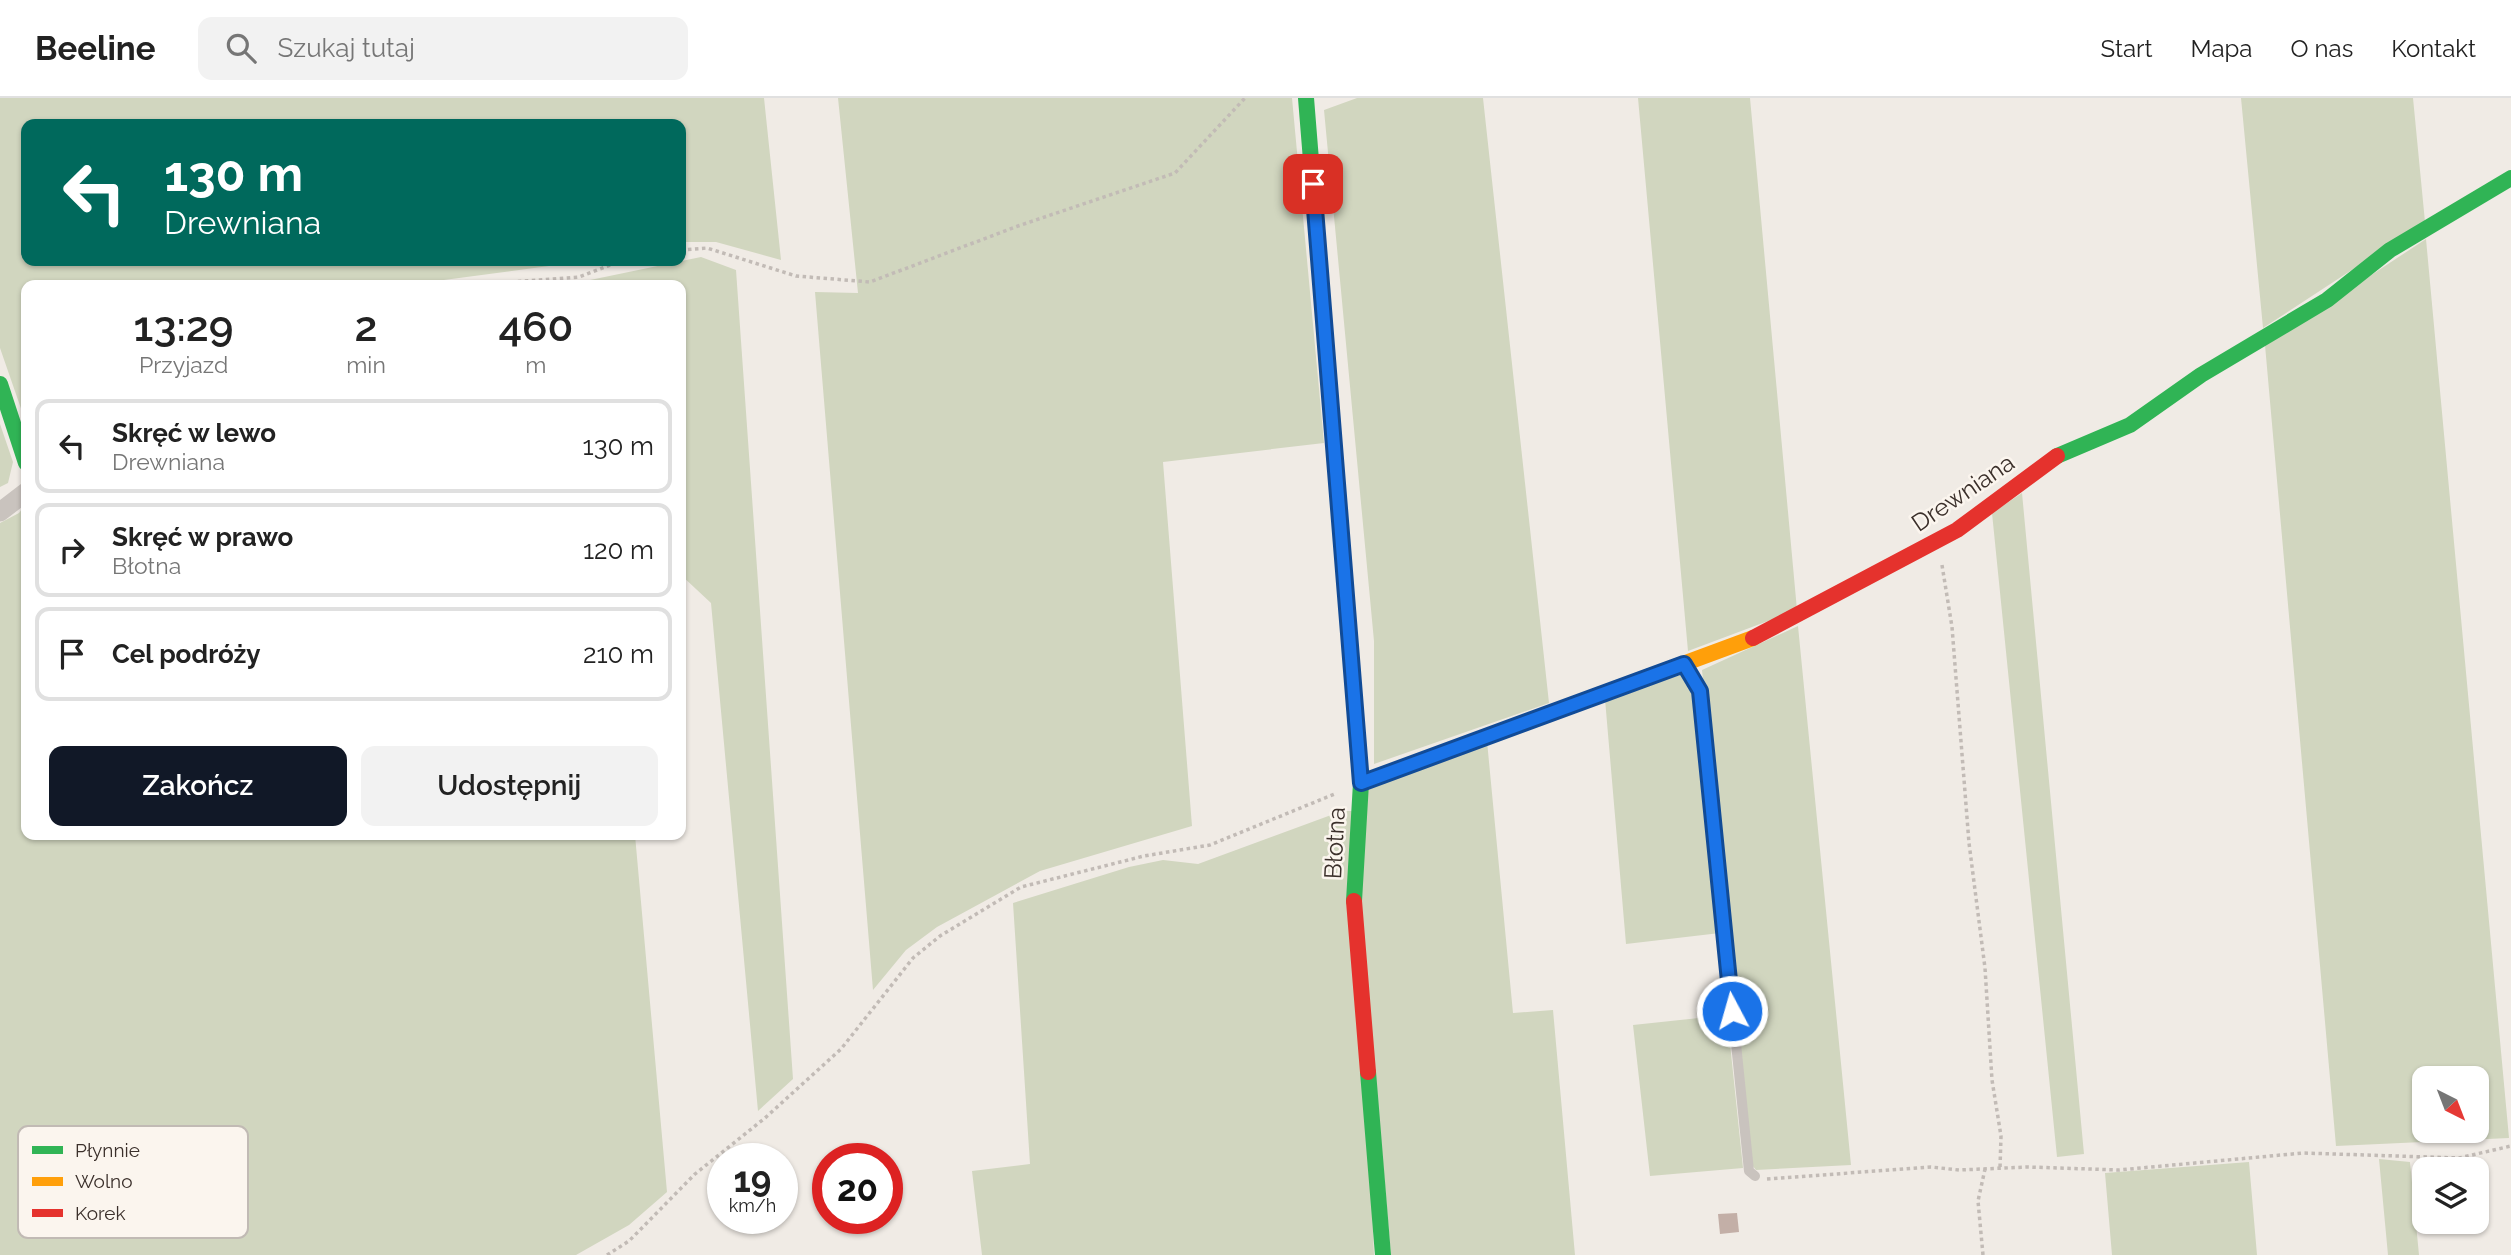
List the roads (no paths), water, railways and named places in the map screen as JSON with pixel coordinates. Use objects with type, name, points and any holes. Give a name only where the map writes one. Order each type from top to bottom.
[{"type":"street","name":"Błotna","points":[[1306,98],[1361,783],[1354,908],[1383,1255]]},
{"type":"street","name":"Drewniana","points":[[1361,783],[1684,664],[1792,620],[1957,530],[2060,454],[2130,425],[2201,374],[2327,300],[2390,250],[2511,178]]},
{"type":"street","points":[[0,384],[21,448]]},
{"type":"street","points":[[0,512],[21,496]]},
{"type":"lane","points":[[1684,664],[1700,691],[1749,1171],[1755,1175]]}]
